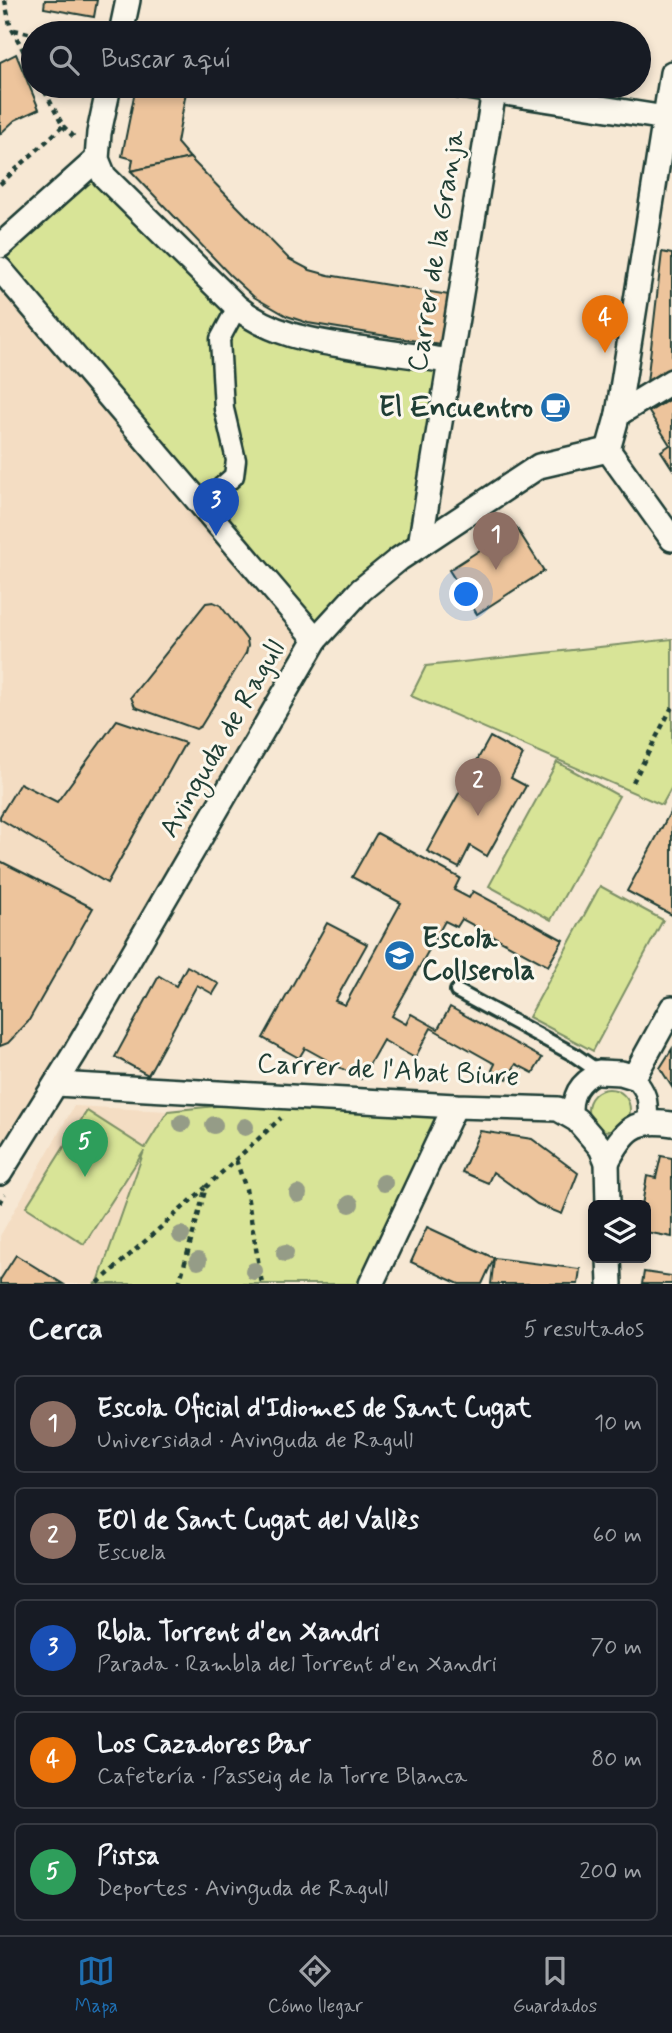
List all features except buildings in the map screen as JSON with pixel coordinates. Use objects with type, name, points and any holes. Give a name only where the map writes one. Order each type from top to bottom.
[{"type":"street","points":[[127,21],[128,0]]},
{"type":"street","points":[[672,73],[669,119],[618,414],[608,450],[672,539]]},
{"type":"street","points":[[106,98],[99,133],[101,167],[237,307],[254,320],[276,331],[305,340],[450,361]]},
{"type":"street","name":"Carrer de la Granja","points":[[420,545],[493,98]]},
{"type":"street","points":[[538,98],[669,119]]},
{"type":"street","points":[[0,247],[101,167]]},
{"type":"street","points":[[0,269],[316,639]]},
{"type":"street","points":[[201,505],[234,476],[236,460],[224,409],[220,339],[237,307]]},
{"type":"street","points":[[618,414],[672,381]]},
{"type":"street","name":"Avinguda de Ragull","points":[[3,1183],[56,1084],[316,639],[362,590],[420,545],[539,466],[608,450]]},
{"type":"street","points":[[634,1077],[672,1008]]},
{"type":"street","points":[[608,1200],[607,1162],[593,1138],[573,1118],[575,1093],[587,1077],[599,1072],[621,1073],[634,1077],[645,1091],[648,1122]]},
{"type":"street","name":"Carrer de l'Abat Biure","points":[[56,1084],[455,1106],[558,1109],[573,1118]]},
{"type":"street","points":[[372,1284],[455,1106]]},
{"type":"street","points":[[607,1162],[625,1132],[642,1122],[672,1124]]},
{"type":"street","points":[[609,1263],[610,1284]]},
{"type":"lane","points":[[457,991],[573,1054],[599,1072]]},
{"type":"path","points":[[5,0],[10,25],[21,46]]},
{"type":"path","points":[[13,30],[21,32]]},
{"type":"path","points":[[0,184],[63,125],[48,98]]},
{"type":"path","points":[[632,782],[672,707]]},
{"type":"path","points":[[98,1283],[303,1097]]},
{"type":"path","points":[[236,1160],[246,1189],[262,1284]]},
{"type":"path","points":[[0,1203],[3,1183]]},
{"type":"path","points":[[178,1284],[206,1187]]},
{"type":"shaded area","points":[[0,269],[316,639],[0,1181]]},
{"type":"shaded area","points":[[74,1106],[168,1111],[148,1141],[98,1284],[0,1284],[0,1236]]},
{"type":"green space","points":[[97,159],[254,320],[450,361],[420,545],[316,639],[0,269],[0,247]]},
{"type":"green space","points":[[672,639],[672,787],[662,805],[411,696],[426,666]]},
{"type":"green space","points":[[557,762],[619,796],[551,920],[489,886]]},
{"type":"green space","points":[[600,886],[663,920],[593,1051],[529,1017]]},
{"type":"green space","points":[[609,1089],[624,1095],[630,1110],[624,1125],[609,1131],[594,1125],[588,1110],[594,1095]]},
{"type":"green space","points":[[303,1097],[455,1106],[372,1284],[94,1284],[98,1282],[144,1151],[84,1244],[26,1207],[87,1111],[145,1148],[168,1111]]},
{"type":"place","name":"Los Cazadores Bar","points":[[605,353]]},
{"type":"place","name":"El Encuentro","points":[[556,408]]},
{"type":"place","name":"Rbla. Torrent d'en Xandri","points":[[216,536]]},
{"type":"place","name":"Escola Oficial d'Idiomes de Sant Cugat","points":[[496,570]]},
{"type":"place","name":"EOI de Sant Cugat del Vallès","points":[[478,816]]},
{"type":"place","name":"Escola Collserola","points":[[399,955]]},
{"type":"place","name":"Pistsa","points":[[85,1177]]}]
